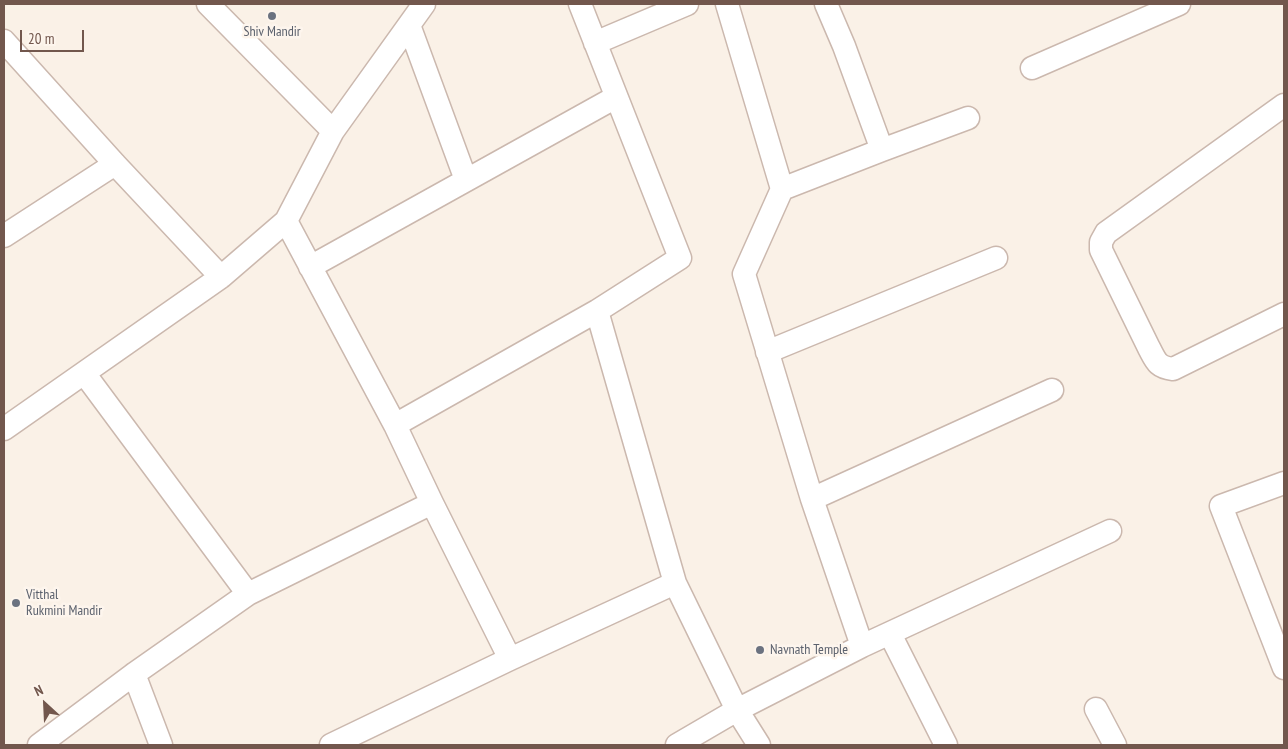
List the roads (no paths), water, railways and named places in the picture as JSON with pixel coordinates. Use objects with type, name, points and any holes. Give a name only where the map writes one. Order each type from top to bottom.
[{"type":"street","points":[[208,4],[333,132]]},
{"type":"street","points":[[4,429],[221,277],[286,221],[333,132],[424,4]]},
{"type":"street","points":[[395,425],[596,311],[680,258],[580,4]]},
{"type":"street","points":[[595,43],[687,4]]},
{"type":"street","points":[[727,4],[782,189],[744,274],[812,500],[862,646]]},
{"type":"street","points":[[826,4],[844,46],[882,150]]},
{"type":"street","points":[[1032,68],[1180,4]]},
{"type":"street","points":[[409,24],[466,180]]},
{"type":"street","points":[[6,48],[221,277]]},
{"type":"street","points":[[310,267],[616,97]]},
{"type":"street","points":[[1284,105],[1106,234],[1101,242],[1101,250],[1144,339],[1162,367],[1173,369],[1284,314]]},
{"type":"street","points":[[782,189],[968,118]]},
{"type":"street","points":[[4,236],[114,164]]},
{"type":"street","points":[[286,221],[395,425],[510,659]]},
{"type":"street","points":[[767,352],[996,258]]},
{"type":"street","points":[[596,311],[675,583],[738,710],[759,745]]},
{"type":"street","points":[[84,373],[248,594]]},
{"type":"street","points":[[812,500],[1052,390]]},
{"type":"street","points":[[1284,483],[1221,506],[1284,668]]},
{"type":"street","points":[[39,745],[134,674],[248,594],[432,503]]},
{"type":"street","points":[[677,745],[738,710],[862,646],[1110,532]]},
{"type":"street","points":[[331,745],[510,659],[675,583]]},
{"type":"street","points":[[890,634],[946,745]]},
{"type":"street","points":[[134,674],[161,745]]},
{"type":"street","points":[[1096,709],[1115,745]]},
{"type":"place","name":"Shiv Mandir","points":[[272,16]]},
{"type":"place","name":"Vitthal Rukmini Mandir","points":[[16,603]]},
{"type":"place","name":"Navnath Temple","points":[[760,650]]}]
